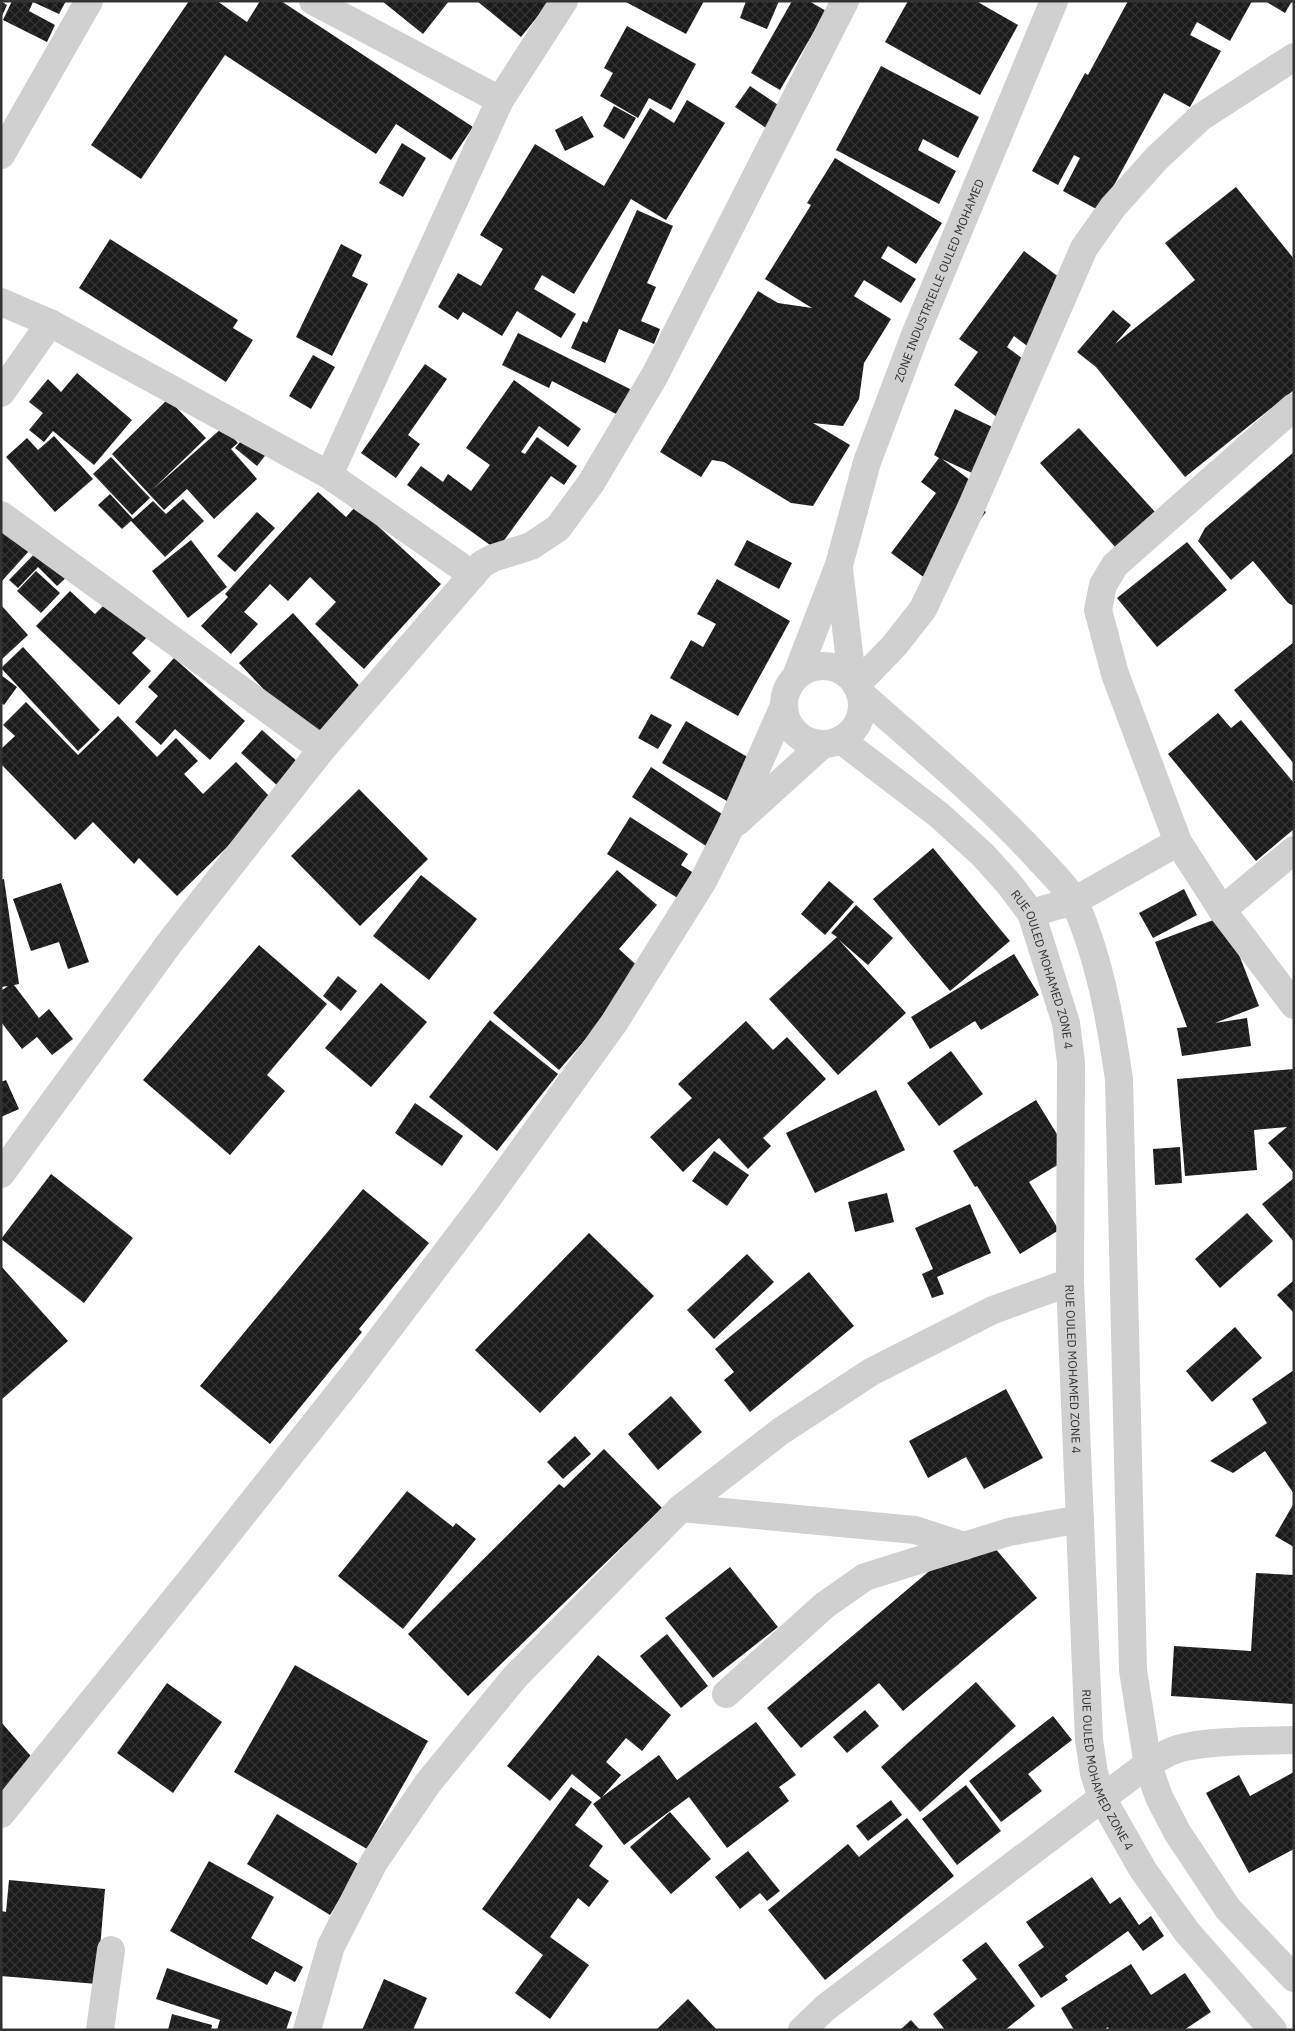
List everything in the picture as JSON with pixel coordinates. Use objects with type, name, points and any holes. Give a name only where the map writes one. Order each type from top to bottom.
[{"type":"street","points":[[1,156],[89,1]]},
{"type":"street","points":[[313,1],[500,100]]},
{"type":"street","points":[[329,474],[500,100],[564,1]]},
{"type":"street","points":[[1,1174],[171,941],[322,749],[482,564],[493,558],[531,546],[558,528],[591,483],[655,375],[845,1]]},
{"type":"street","name":"ZONE INDUSTRIELLE OULED MOHAMED","points":[[796,676],[839,566],[870,453],[915,335],[1054,1]]},
{"type":"street","points":[[856,686],[894,646],[923,609],[970,510],[1084,248],[1113,207],[1157,158],[1201,117],[1294,57]]},
{"type":"street","points":[[1,302],[50,323],[329,474],[473,575]]},
{"type":"street","points":[[1,393],[50,323]]},
{"type":"street","points":[[1294,407],[1115,565],[1103,585],[1098,610],[1115,674],[1178,842],[1222,910],[1294,1004]]},
{"type":"street","points":[[1,515],[322,749]]},
{"type":"street","name":"ZONE INDUSTRIELLE OULED MOHAMED","points":[[839,566],[856,686]]},
{"type":"street","points":[[1,1814],[199,1570],[348,1382],[487,1199],[614,1023],[703,881],[730,828],[783,708],[784,696],[789,685],[796,676],[806,669],[818,666],[830,667],[842,671],[1011,829],[1074,901],[1092,949],[1106,998],[1119,1080],[1133,1670],[1148,1766],[1159,1797],[1177,1832],[1228,1909],[1294,1978]]},
{"type":"street","points":[[730,828],[832,742],[852,732],[859,720],[862,706],[856,686]]},
{"type":"street","points":[[783,708],[792,730],[800,738],[810,743],[832,742]]},
{"type":"street","name":"RUE OULED MOHAMED ZONE 4","points":[[832,742],[939,815],[983,855],[1031,913],[1066,1023],[1071,1062],[1070,1282],[1089,1740],[1094,1773],[1102,1798],[1143,1870],[1187,1932],[1273,2030]]},
{"type":"street","points":[[1031,913],[1074,901],[1178,842]]},
{"type":"street","points":[[1222,910],[1294,850]]},
{"type":"street","points":[[307,2030],[331,1946],[374,1862],[428,1783],[515,1677],[681,1508],[781,1431],[871,1372],[993,1310],[1070,1282]]},
{"type":"street","points":[[681,1508],[914,1530],[964,1546]]},
{"type":"street","points":[[726,1694],[825,1605],[865,1577],[1009,1532],[1080,1519]]},
{"type":"street","points":[[802,2030],[825,2008],[1102,1798],[1173,1751],[1193,1747],[1294,1740]]},
{"type":"street","points":[[100,2030],[112,1950]]},
{"type":"building","points":[[1,1],[7,5],[1,18]]},
{"type":"building","points":[[12,1],[66,1],[59,14],[33,2],[29,11],[55,25],[47,42],[3,20]]},
{"type":"building","points":[[189,1],[217,1],[247,22],[260,1],[281,1],[473,127],[451,160],[396,124],[376,154],[225,55],[141,179],[91,145]]},
{"type":"building","points":[[382,1],[449,1],[423,34]]},
{"type":"building","points":[[477,1],[550,1],[521,37]]},
{"type":"building","points":[[624,1],[704,1],[686,34]]},
{"type":"building","points":[[746,1],[779,1],[767,29],[740,18]]},
{"type":"building","points":[[792,1],[809,1],[826,11],[780,90],[751,73]]},
{"type":"building","points":[[908,1],[976,1],[1018,25],[980,95],[885,42]]},
{"type":"building","points":[[1128,1],[1252,1],[1230,41],[1197,22],[1190,35],[1221,51],[1190,107],[1164,93],[1100,211],[1063,191],[1080,158],[1074,155],[1058,185],[1032,171],[1085,73],[1088,75]]},
{"type":"building","points":[[1265,1],[1292,1],[1285,13]]},
{"type":"building","points":[[627,26],[696,64],[671,110],[649,98],[638,118],[600,96],[613,73],[604,68]]},
{"type":"building","points":[[881,66],[979,117],[958,158],[923,139],[918,150],[956,171],[939,204],[836,150]]},
{"type":"building","points":[[750,86],[784,109],[769,130],[735,107]]},
{"type":"building","points":[[687,100],[725,123],[666,220],[631,199],[574,294],[542,275],[534,289],[576,314],[561,338],[517,311],[502,336],[463,312],[458,320],[438,307],[458,273],[481,286],[503,249],[480,235],[535,144],[604,186],[650,108],[674,123]]},
{"type":"building","points":[[614,106],[636,118],[624,139],[603,126]]},
{"type":"building","points":[[582,116],[594,137],[565,151],[555,130]]},
{"type":"building","points":[[402,143],[426,158],[403,197],[379,183]]},
{"type":"building","points":[[835,158],[942,223],[916,264],[888,246],[881,258],[916,279],[901,303],[864,280],[854,296],[891,319],[864,363],[859,399],[843,426],[813,423],[850,445],[813,506],[791,503],[724,462],[712,460],[701,477],[660,452],[758,291],[778,303],[812,308],[765,279],[811,205],[807,203]]},
{"type":"building","points":[[1236,187],[1294,259],[1294,390],[1185,477],[1096,367],[1077,352],[1113,310],[1131,325],[1115,344],[1195,280],[1165,243]]},
{"type":"building","points":[[637,210],[673,226],[647,283],[656,287],[641,321],[660,329],[654,344],[619,329],[605,363],[571,348],[583,321],[587,323]]},
{"type":"building","points":[[110,239],[238,320],[233,328],[253,340],[226,382],[79,288]]},
{"type":"building","points":[[341,244],[362,255],[352,276],[368,284],[332,356],[296,337]]},
{"type":"building","points":[[1024,251],[1079,292],[1035,352],[1014,336],[1007,347],[1043,374],[1006,424],[954,385],[978,352],[959,339]]},
{"type":"building","points":[[518,333],[632,390],[620,416],[552,381],[549,388],[502,365]]},
{"type":"building","points":[[313,355],[335,367],[311,409],[289,396]]},
{"type":"building","points":[[425,364],[447,379],[408,435],[420,444],[396,478],[361,453]]},
{"type":"building","points":[[77,373],[132,420],[94,465],[53,431],[44,442],[29,430],[43,413],[29,402],[48,379],[61,392]]},
{"type":"building","points":[[514,380],[581,429],[568,447],[539,426],[521,452],[525,454],[537,437],[577,466],[564,485],[551,476],[497,550],[407,485],[421,466],[443,482],[448,474],[471,491],[490,465],[466,448]]},
{"type":"building","points":[[168,399],[206,438],[151,491],[223,427],[238,443],[231,449],[257,479],[214,519],[187,489],[164,510],[112,454]]},
{"type":"building","points":[[955,409],[1009,435],[987,480],[942,459],[983,490],[974,502],[986,512],[933,584],[891,553],[936,493],[921,482],[939,458],[934,455]]},
{"type":"building","points":[[1079,428],[1155,512],[1116,548],[1040,463]]},
{"type":"building","points":[[246,435],[268,452],[257,466],[235,448]]},
{"type":"building","points":[[54,436],[93,479],[55,512],[6,457],[27,438],[38,450]]},
{"type":"building","points":[[1294,452],[1294,606],[1288,603],[1253,561],[1231,580],[1198,541],[1205,528]]},
{"type":"building","points":[[111,457],[150,498],[132,515],[93,474]]},
{"type":"building","points":[[318,492],[346,517],[356,506],[441,584],[364,669],[315,624],[336,602],[310,577],[288,601],[270,584],[244,612],[258,624],[231,654],[201,626],[228,597],[225,594]]},
{"type":"building","points":[[110,494],[133,519],[153,501],[166,514],[183,499],[204,521],[165,557],[131,521],[122,529],[98,505]]},
{"type":"building","points":[[1,505],[39,540],[1,582]]},
{"type":"building","points":[[257,512],[275,528],[235,572],[217,556]]},
{"type":"building","points":[[191,540],[227,587],[188,618],[152,571]]},
{"type":"building","points":[[747,540],[792,563],[779,589],[734,565]]},
{"type":"building","points":[[1187,542],[1227,590],[1157,647],[1117,598]]},
{"type":"building","points":[[42,546],[70,574],[57,586],[38,567],[18,588],[9,580]]},
{"type":"building","points":[[36,571],[60,593],[41,613],[17,591]]},
{"type":"building","points":[[717,579],[790,621],[738,716],[670,678],[691,640],[703,647],[716,624],[697,614]]},
{"type":"building","points":[[70,591],[95,614],[111,598],[149,635],[132,653],[151,671],[119,705],[36,626]]},
{"type":"building","points":[[1,605],[28,635],[1,660]]},
{"type":"building","points":[[293,613],[366,693],[313,742],[239,663]]},
{"type":"building","points":[[1294,642],[1294,764],[1234,690]]},
{"type":"building","points":[[23,647],[100,730],[78,751],[1,668]]},
{"type":"building","points":[[174,658],[245,721],[210,760],[175,729],[161,745],[135,722],[158,696],[148,687]]},
{"type":"building","points":[[1,675],[17,687],[4,705],[1,703]]},
{"type":"building","points":[[26,702],[78,755],[118,716],[157,757],[176,738],[198,761],[184,774],[203,794],[236,762],[274,801],[177,896],[139,858],[134,864],[93,822],[75,840],[1,764],[1,749],[15,736],[3,725]]},
{"type":"building","points":[[1218,713],[1231,728],[1241,720],[1294,783],[1294,829],[1256,861],[1168,754]]},
{"type":"building","points":[[651,714],[672,725],[658,749],[638,738]]},
{"type":"building","points":[[686,721],[756,762],[732,804],[662,763]]},
{"type":"building","points":[[262,730],[300,764],[279,787],[241,753]]},
{"type":"building","points":[[651,767],[731,820],[712,850],[632,797]]},
{"type":"building","points":[[359,789],[428,859],[360,926],[291,856]]},
{"type":"building","points":[[630,817],[688,854],[681,865],[700,877],[684,902],[607,854]]},
{"type":"building","points":[[933,848],[1010,941],[950,991],[873,899]]},
{"type":"building","points":[[617,870],[657,905],[619,949],[644,972],[559,1070],[493,1013]]},
{"type":"building","points":[[421,875],[477,919],[429,980],[373,936]]},
{"type":"building","points":[[4,879],[19,984],[14,985],[39,1018],[49,1009],[73,1039],[52,1055],[37,1037],[22,1049],[1,1022],[1,991],[8,986],[1,987],[1,880]]},
{"type":"building","points":[[829,881],[854,902],[825,935],[801,914]]},
{"type":"building","points":[[61,883],[89,962],[68,969],[59,942],[31,951],[13,899]]},
{"type":"building","points":[[1184,889],[1197,915],[1153,938],[1139,913]]},
{"type":"building","points":[[856,905],[893,938],[868,965],[839,940],[906,1013],[838,1075],[769,999],[837,937],[831,933]]},
{"type":"building","points":[[1224,916],[1259,1006],[1215,1023],[1247,1018],[1251,1046],[1182,1056],[1177,1028],[1187,1027],[1155,942]]},
{"type":"building","points":[[259,945],[327,1004],[267,1075],[285,1091],[230,1155],[143,1080]]},
{"type":"building","points":[[1014,954],[1039,995],[981,1030],[975,1021],[930,1049],[911,1017]]},
{"type":"building","points":[[338,976],[357,991],[341,1011],[323,996]]},
{"type":"building","points":[[381,983],[427,1022],[371,1087],[325,1048]]},
{"type":"building","points":[[490,1020],[558,1074],[497,1151],[429,1097]]},
{"type":"building","points":[[746,1021],[773,1050],[787,1037],[826,1079],[763,1138],[771,1146],[748,1169],[719,1138],[683,1172],[650,1137],[692,1098],[678,1084]]},
{"type":"building","points":[[951,1051],[983,1094],[939,1126],[907,1083]]},
{"type":"building","points":[[1294,1069],[1294,1173],[1268,1143],[1287,1127],[1254,1130],[1257,1170],[1185,1176],[1177,1079]]},
{"type":"building","points":[[6,1080],[19,1109],[1,1117],[1,1082]]},
{"type":"building","points":[[876,1090],[905,1150],[815,1193],[786,1133]]},
{"type":"building","points":[[1036,1100],[1071,1157],[1029,1182],[1059,1230],[1020,1254],[953,1151]]},
{"type":"building","points":[[415,1103],[463,1136],[442,1166],[395,1133]]},
{"type":"building","points":[[1180,1147],[1182,1183],[1155,1185],[1153,1149]]},
{"type":"building","points":[[714,1151],[749,1175],[727,1206],[692,1181]]},
{"type":"building","points":[[51,1174],[133,1238],[84,1303],[1,1239]]},
{"type":"building","points":[[1294,1178],[1294,1242],[1262,1204]]},
{"type":"building","points":[[363,1189],[429,1243],[359,1329],[362,1332],[270,1444],[200,1386]]},
{"type":"building","points":[[887,1193],[894,1222],[855,1232],[848,1202]]},
{"type":"building","points":[[970,1204],[991,1253],[937,1277],[944,1294],[932,1298],[922,1274],[933,1269],[915,1228]]},
{"type":"building","points":[[1247,1213],[1273,1241],[1220,1288],[1195,1259]]},
{"type":"building","points":[[589,1233],[654,1296],[540,1413],[475,1350]]},
{"type":"building","points":[[747,1254],[774,1282],[714,1339],[687,1310]]},
{"type":"building","points":[[1,1266],[68,1341],[1,1400]]},
{"type":"building","points":[[809,1272],[854,1326],[750,1412],[724,1380],[734,1372],[715,1349]]},
{"type":"building","points":[[1294,1280],[1294,1313],[1277,1295]]},
{"type":"building","points":[[1235,1327],[1262,1358],[1212,1402],[1186,1371]]},
{"type":"building","points":[[1294,1370],[1294,1494],[1265,1451],[1233,1473],[1210,1461],[1267,1423],[1252,1399]]},
{"type":"building","points":[[1006,1389],[1043,1458],[984,1489],[966,1457],[928,1478],[909,1441]]},
{"type":"building","points":[[671,1396],[702,1432],[658,1470],[628,1434]]},
{"type":"building","points":[[575,1436],[591,1454],[563,1479],[547,1462]]},
{"type":"building","points":[[604,1449],[662,1508],[468,1696],[408,1634],[559,1484],[564,1488]]},
{"type":"building","points":[[407,1491],[453,1527],[456,1523],[476,1539],[403,1629],[338,1576]]},
{"type":"building","points":[[1294,1503],[1294,1547],[1275,1536]]},
{"type":"building","points":[[979,1529],[1037,1598],[903,1711],[879,1683],[801,1748],[767,1708]]},
{"type":"building","points":[[730,1567],[778,1627],[713,1678],[665,1618]]},
{"type":"building","points":[[1256,1573],[1294,1575],[1294,1704],[1171,1696],[1174,1646],[1251,1651]]},
{"type":"building","points":[[667,1634],[708,1686],[681,1708],[640,1656]]},
{"type":"building","points":[[598,1655],[671,1715],[642,1751],[626,1738],[606,1762],[621,1775],[602,1797],[659,1755],[677,1780],[756,1722],[796,1775],[779,1787],[789,1801],[727,1848],[689,1797],[624,1845],[593,1804],[601,1798],[572,1774],[550,1801],[507,1766]]},
{"type":"building","points":[[295,1665],[428,1741],[367,1849],[234,1772]]},
{"type":"building","points":[[976,1682],[1016,1726],[920,1812],[881,1767]]},
{"type":"building","points":[[167,1683],[222,1722],[173,1793],[117,1753]]},
{"type":"building","points":[[865,1710],[879,1726],[847,1753],[833,1737]]},
{"type":"building","points":[[1053,1716],[1072,1740],[1028,1774],[1042,1791],[1001,1822],[969,1781]]},
{"type":"building","points":[[1,1722],[36,1762],[1,1792]]},
{"type":"building","points":[[1294,1772],[1294,1849],[1249,1873],[1206,1793],[1239,1775],[1250,1796]]},
{"type":"building","points":[[966,1785],[1001,1831],[957,1865],[922,1819]]},
{"type":"building","points":[[571,1787],[592,1802],[575,1825],[603,1846],[589,1866],[609,1881],[589,1907],[578,1898],[550,1937],[589,1965],[550,2019],[515,1993],[543,1955],[482,1909]]},
{"type":"building","points":[[891,1800],[902,1815],[868,1841],[856,1826]]},
{"type":"building","points":[[670,1812],[711,1859],[671,1894],[630,1847]]},
{"type":"building","points":[[277,1814],[360,1865],[330,1915],[247,1864]]},
{"type":"building","points":[[907,1818],[954,1876],[825,1980],[768,1910],[848,1844],[859,1857]]},
{"type":"building","points":[[748,1851],[780,1891],[767,1901],[760,1893],[740,1909],[715,1877]]},
{"type":"building","points":[[209,1861],[274,1897],[251,1938],[303,1967],[295,1982],[275,1971],[267,1985],[170,1931]]},
{"type":"building","points":[[1092,1877],[1110,1904],[1120,1897],[1139,1925],[1151,1916],[1164,1936],[1143,1951],[1128,1931],[1065,1976],[1068,1980],[1041,1998],[1018,1965],[1044,1947],[1026,1922]]},
{"type":"building","points":[[9,1880],[105,1889],[97,1984],[1,1976],[1,1911],[6,1912]]},
{"type":"building","points":[[986,1942],[1035,2006],[1005,2030],[945,2030],[933,2014],[977,1979],[962,1960]]},
{"type":"building","points":[[1131,1964],[1151,1995],[1185,1973],[1211,2012],[1184,2030],[1109,2030],[1108,2027],[1104,2030],[1074,2030],[1061,2008]]},
{"type":"building","points":[[167,1968],[292,2012],[286,2030],[217,2030],[220,2020],[156,1999]]},
{"type":"building","points":[[384,1979],[427,1998],[413,2030],[362,2030]]},
{"type":"building","points":[[688,1999],[717,2030],[656,2030]]},
{"type":"building","points":[[172,2014],[212,2025],[211,2030],[168,2030]]},
{"type":"building","points":[[911,2020],[920,2030],[900,2030]]}]
